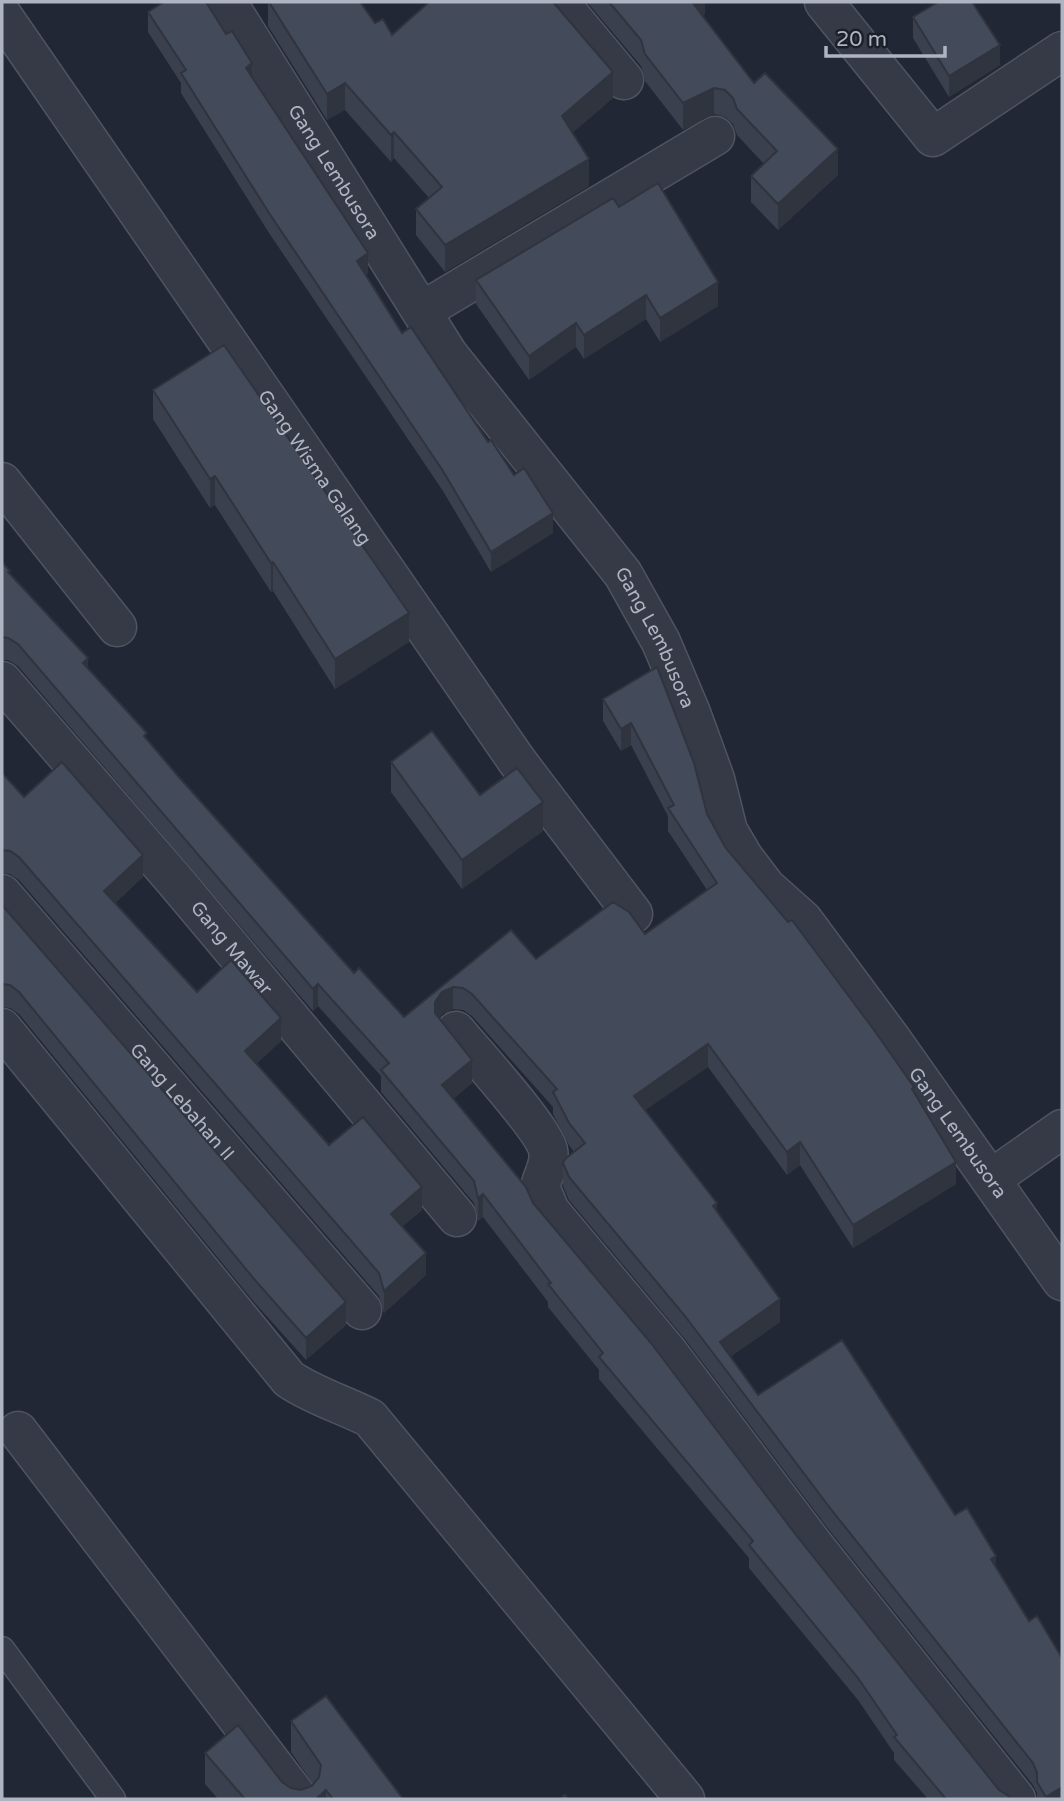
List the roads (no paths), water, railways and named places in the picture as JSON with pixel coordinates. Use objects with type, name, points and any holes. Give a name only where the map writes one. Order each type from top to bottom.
[{"type":"street","name":"Gang Lembusora","points":[[227,2],[449,354],[624,573],[661,642],[691,713],[715,779],[728,831],[744,858],[766,887],[803,920],[1062,1281]]},
{"type":"street","points":[[559,2],[624,80]]},
{"type":"street","points":[[824,2],[933,137],[1062,51]]},
{"type":"street","name":"Gang Wisma Galang","points":[[2,15],[517,761],[633,914]]},
{"type":"street","points":[[422,311],[715,136]]},
{"type":"street","points":[[2,481],[117,627]]},
{"type":"street","name":"Gang Mawar","points":[[2,681],[176,882],[457,1217]]},
{"type":"street","name":"Gang Lebahan II","points":[[2,894],[362,1310]]},
{"type":"street","points":[[2,1028],[289,1379],[315,1396],[339,1403],[370,1418],[685,1799]]},
{"type":"street","points":[[456,1031],[527,1118],[548,1149],[549,1163],[540,1186],[550,1211],[668,1352],[947,1715],[1016,1799]]},
{"type":"street","points":[[991,1179],[1062,1129]]},
{"type":"street","points":[[18,1432],[299,1799]]},
{"type":"lane","points":[[2,1648],[113,1799]]}]
